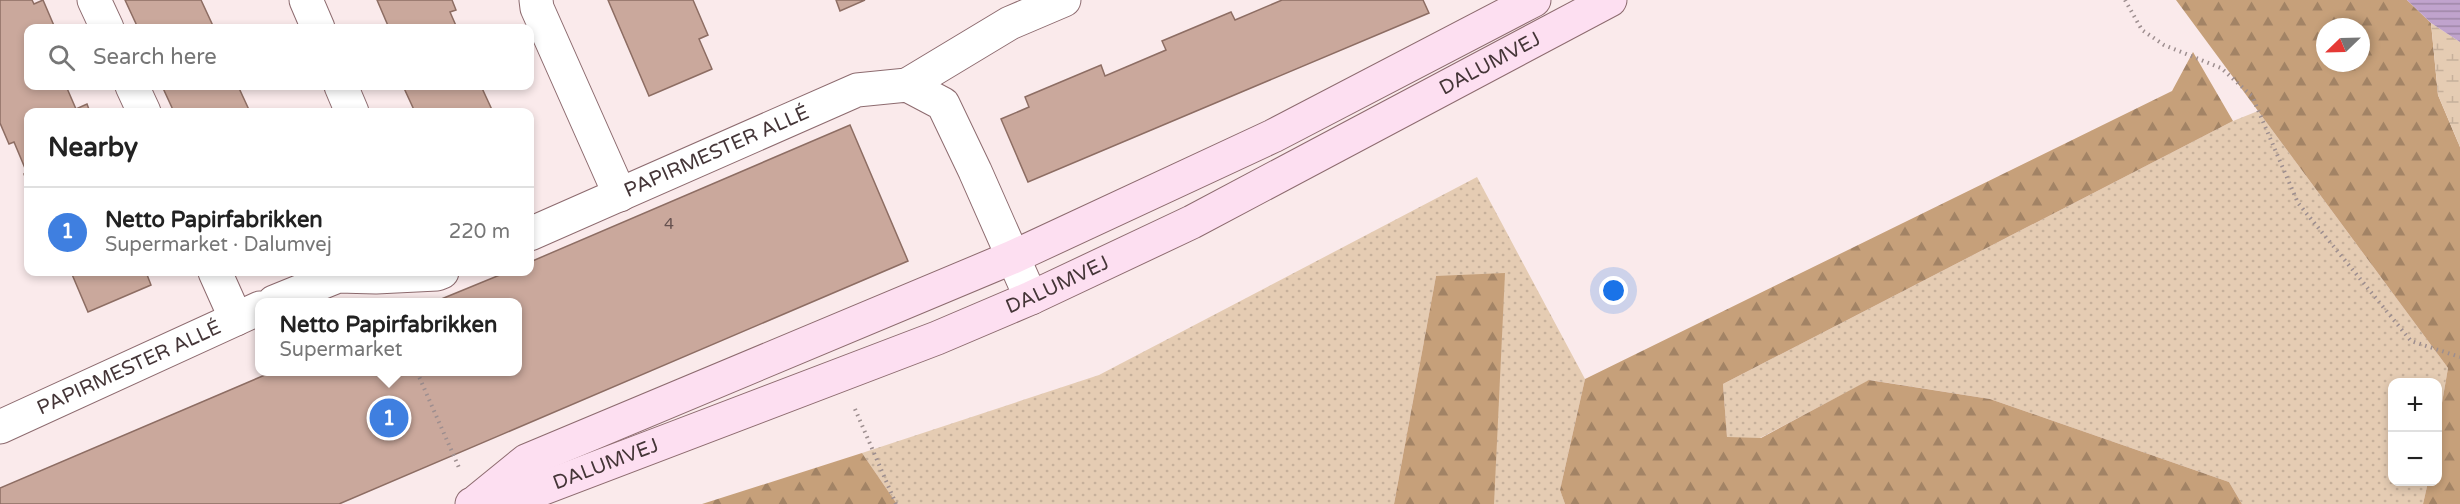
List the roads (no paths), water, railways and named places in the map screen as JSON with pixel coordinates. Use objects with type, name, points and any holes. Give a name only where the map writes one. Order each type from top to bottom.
[{"type":"street","points":[[94,0],[105,24]]},
{"type":"street","points":[[306,0],[316,24]]},
{"type":"street","points":[[536,0],[537,8],[620,195]]},
{"type":"street","name":"PAPIRMESTER ALLÉ","points":[[534,232],[857,90],[907,86],[1005,11],[1065,0]]},
{"type":"street","name":"DALUMVEJ","points":[[473,503],[526,461],[1013,257],[1273,136],[1534,0]]},
{"type":"street","name":"DALUMVEJ","points":[[473,503],[541,489],[950,333],[1031,298],[1191,222],[1610,0]]},
{"type":"street","points":[[907,86],[943,104],[1031,298]]},
{"type":"street","points":[[134,90],[142,108]]},
{"type":"street","points":[[343,90],[350,108]]},
{"type":"street","points":[[218,276],[248,314]]},
{"type":"street","points":[[286,298],[338,276],[386,276]]},
{"type":"street","name":"PAPIRMESTER ALLÉ","points":[[0,428],[248,314]]},
{"type":"place","name":"Netto Papirfabrikken","points":[[389,418]]}]
